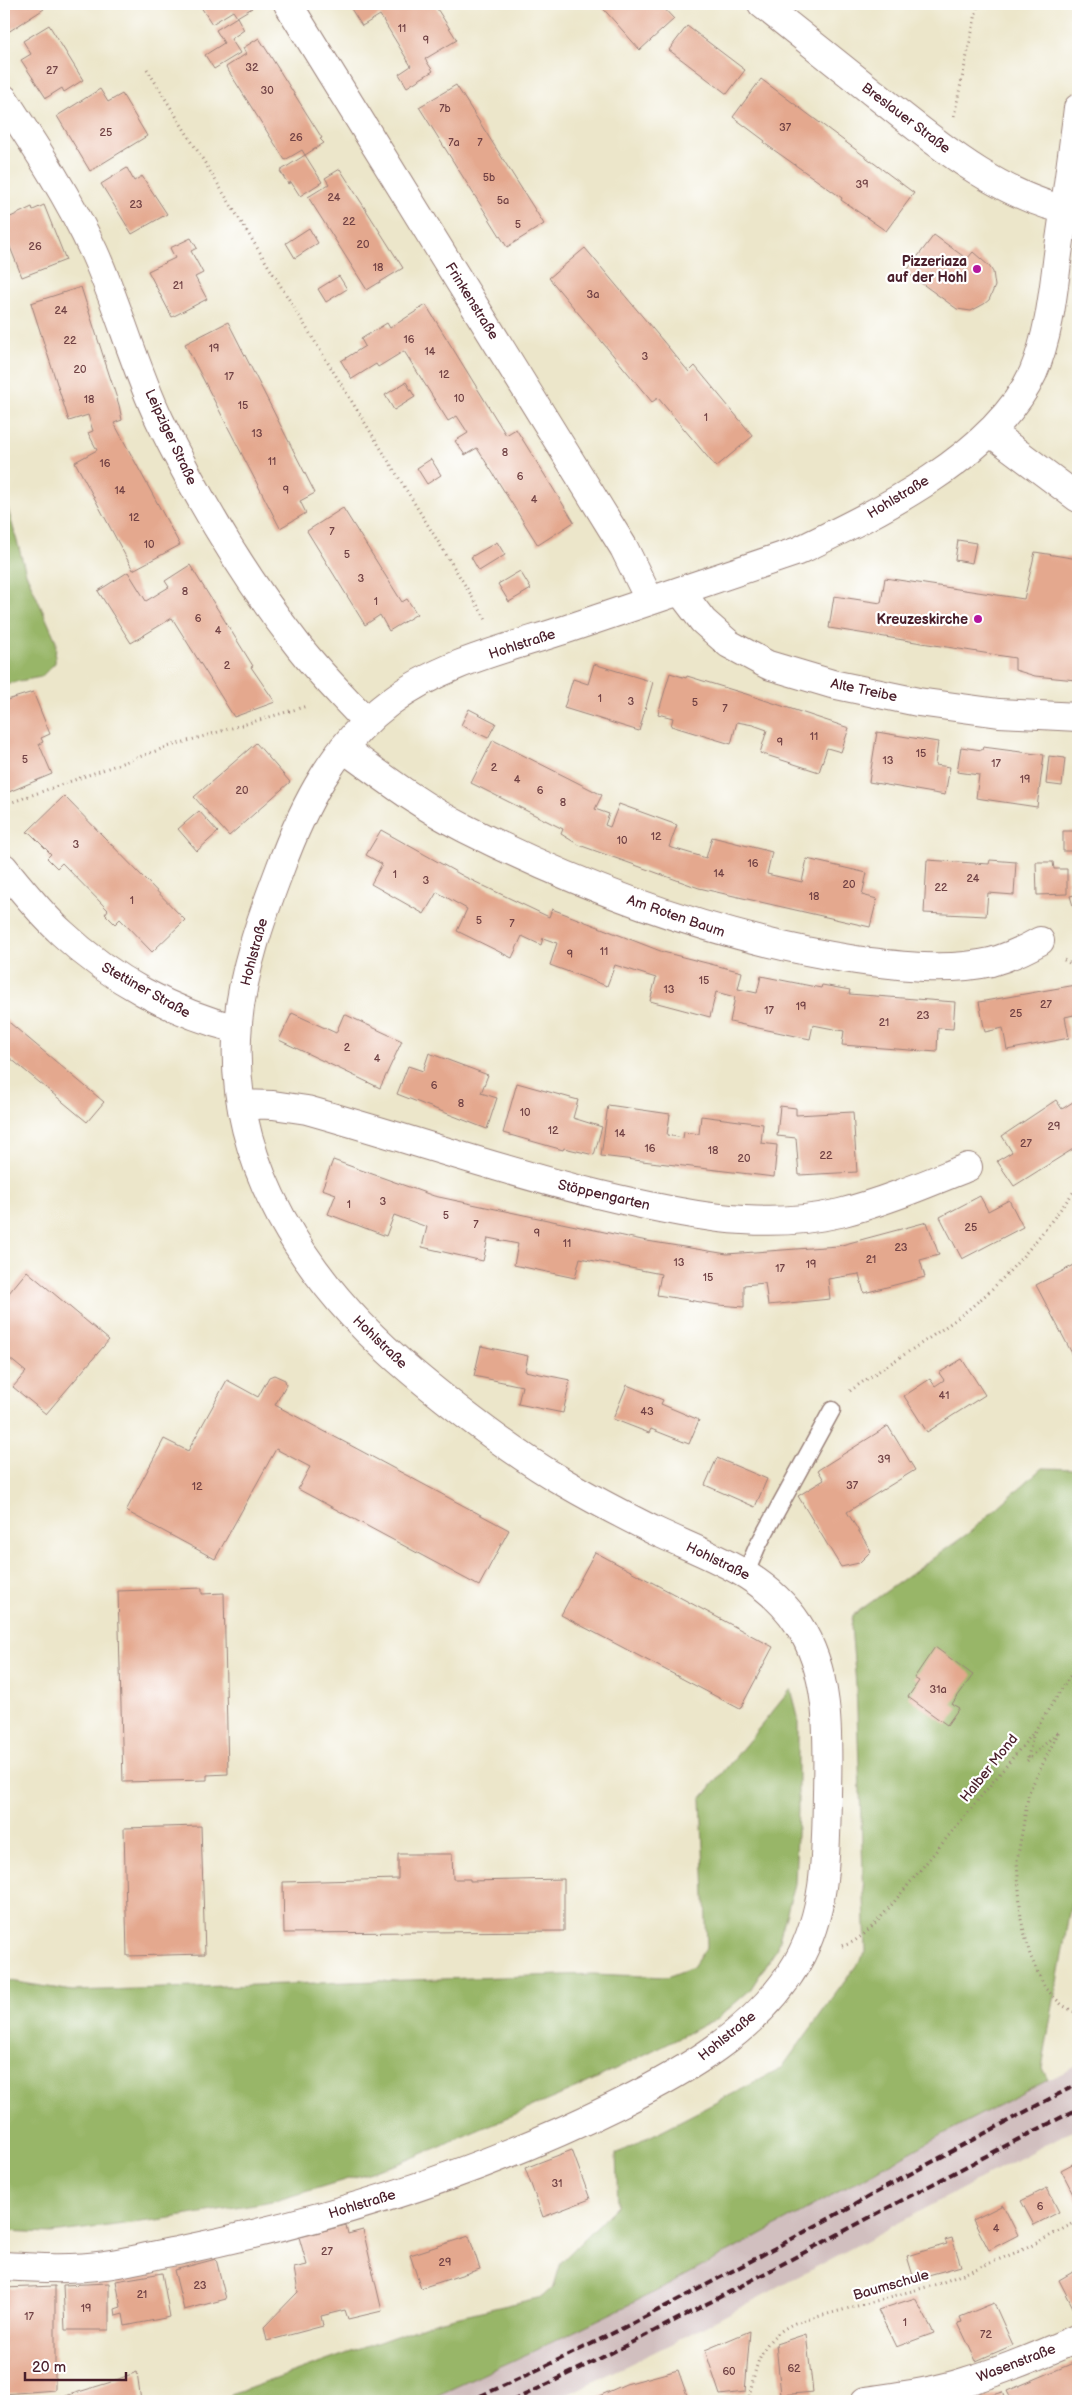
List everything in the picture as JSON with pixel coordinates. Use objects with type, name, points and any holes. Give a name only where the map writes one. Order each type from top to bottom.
[{"type":"street","name":"Frinkenstraße","points":[[288,4],[624,548],[650,601]]},
{"type":"street","name":"Breslauer Straße","points":[[762,4],[946,149],[986,176],[1020,194],[1071,211]]},
{"type":"street","name":"Leipziger Straße","points":[[4,99],[44,160],[94,253],[160,420],[191,481],[261,597],[297,645],[367,722]]},
{"type":"street","name":"Hohlstraße","points":[[4,2266],[45,2268],[100,2266],[233,2240],[359,2206],[454,2174],[569,2129],[638,2095],[693,2064],[741,2028],[775,1994],[797,1962],[816,1919],[824,1876],[828,1738],[821,1680],[810,1645],[797,1621],[772,1592],[746,1573],[647,1527],[561,1480],[495,1436],[410,1370],[356,1320],[302,1255],[277,1214],[252,1154],[241,1104],[237,1030],[251,951],[291,839],[318,784],[343,748],[367,722],[392,700],[426,679],[505,649],[798,551],[848,527],[918,486],[954,462],[990,432],[1015,402],[1032,373],[1043,344],[1071,211],[1078,108]]},
{"type":"street","points":[[990,432],[1078,498]]},
{"type":"street","name":"Alte Treibe","points":[[680,591],[704,621],[729,644],[768,664],[832,684],[918,702],[999,714],[1078,717]]},
{"type":"street","name":"Am Roten Baum","points":[[343,748],[400,790],[465,828],[599,889],[653,910],[726,933],[817,954],[894,966],[952,967],[990,962],[1015,954],[1040,941]]},
{"type":"street","name":"Stettiner Straße","points":[[4,868],[62,933],[107,969],[166,1004],[204,1021],[237,1030]]},
{"type":"street","name":"Stöppengarten","points":[[241,1104],[273,1104],[306,1110],[540,1180],[692,1216],[737,1220],[788,1219],[839,1213],[905,1193],[968,1167]]},
{"type":"street","name":"Wasenstraße","points":[[865,2401],[912,2394],[966,2382],[1024,2362],[1078,2338]]},
{"type":"lane","points":[[746,1573],[832,1410]]},
{"type":"path","points":[[946,149],[978,4]]},
{"type":"path","points":[[147,69],[505,649]]},
{"type":"path","points":[[4,805],[167,747],[342,696]]},
{"type":"path","points":[[832,1410],[844,1395],[949,1325],[977,1303],[1045,1230],[1078,1186]]},
{"type":"path","points":[[1034,1732],[1074,1670],[1078,1669]]},
{"type":"path","name":"Halber Mond","points":[[1034,1732],[1026,1761],[1059,1731],[1029,1792],[1017,1861],[1021,1920],[1030,1955],[1045,1988],[1062,2005],[1078,2014]]},
{"type":"path","name":"Halber Mond","points":[[842,1946],[851,1944],[873,1925],[1034,1732]]},
{"type":"path","points":[[837,1954],[845,1938]]},
{"type":"path","name":"Baumschule","points":[[748,2401],[758,2362],[768,2341],[783,2329],[795,2323],[941,2283],[1027,2248],[1078,2221]]},
{"type":"shaded area","points":[[1078,2065],[1078,2127],[687,2336],[554,2401],[425,2401],[663,2288],[960,2125]]},
{"type":"green space","points":[[4,495],[26,573],[56,641],[55,663],[41,677],[4,684]]},
{"type":"green space","points":[[1042,1468],[1078,1469],[1078,1863],[1042,2068],[1048,2080],[960,2125],[663,2288],[425,2401],[221,2401],[231,2395],[438,2321],[542,2297],[554,2286],[561,2262],[618,2205],[616,2154],[781,2069],[866,1952],[856,1685],[851,1626],[853,1615],[970,1532]]},
{"type":"green space","points":[[791,1689],[798,1717],[798,1810],[795,1884],[776,1950],[750,1990],[718,2018],[577,2088],[398,2164],[278,2200],[165,2219],[51,2233],[4,2231],[4,1980],[73,1991],[593,1974],[667,1977],[693,1967],[707,1946],[701,1799]]},
{"type":"building","points":[[4,4],[41,4],[44,9],[5,34]]},
{"type":"building","points":[[199,4],[250,4],[252,8],[237,17],[233,11],[212,24]]},
{"type":"building","points":[[348,4],[386,4],[389,8],[396,4],[434,4],[457,40],[425,59],[433,71],[407,87],[399,74],[411,66],[380,15],[362,26]]},
{"type":"building","points":[[599,4],[660,4],[674,19],[640,50]]},
{"type":"building","points":[[237,17],[244,30],[231,39],[240,53],[214,69],[205,55],[224,43],[216,30]]},
{"type":"building","points":[[49,25],[83,80],[64,92],[62,88],[46,98],[21,60],[31,54],[23,41]]},
{"type":"building","points":[[687,26],[745,70],[727,94],[669,50]]},
{"type":"building","points":[[259,38],[324,143],[305,155],[302,150],[285,160],[226,67],[246,54],[243,48]]},
{"type":"building","points":[[761,79],[914,193],[886,231],[764,143],[765,141],[733,117]]},
{"type":"building","points":[[456,85],[544,224],[507,247],[419,107]]},
{"type":"building","points":[[100,89],[108,102],[122,94],[147,136],[90,171],[57,116]]},
{"type":"building","points":[[305,155],[322,182],[300,196],[291,182],[288,184],[280,171]]},
{"type":"building","points":[[127,168],[134,181],[142,176],[167,214],[132,234],[101,184]]},
{"type":"building","points":[[340,169],[403,268],[367,290],[308,197],[329,184],[325,178]]},
{"type":"building","points":[[44,205],[66,260],[22,277],[4,232],[4,220],[32,207],[33,210]]},
{"type":"building","points":[[309,228],[318,243],[295,258],[286,243]]},
{"type":"building","points":[[934,235],[967,259],[973,252],[989,266],[993,272],[995,286],[989,300],[984,304],[971,311],[957,309],[906,272]]},
{"type":"building","points":[[191,238],[197,248],[191,251],[203,273],[195,277],[207,299],[172,317],[148,271],[175,258],[170,248]]},
{"type":"building","points":[[585,248],[689,372],[695,366],[753,436],[716,467],[658,398],[652,402],[549,278]]},
{"type":"building","points":[[339,276],[347,289],[326,302],[318,289]]},
{"type":"building","points":[[81,287],[119,405],[122,420],[114,423],[180,545],[133,570],[75,462],[97,450],[88,433],[93,431],[88,415],[69,421],[31,303]]},
{"type":"building","points":[[426,305],[506,435],[516,429],[574,522],[538,545],[477,448],[465,455],[455,441],[468,433],[457,416],[448,421],[404,351],[378,367],[376,364],[352,379],[341,361],[365,346],[361,339],[387,323],[390,328]]},
{"type":"building","points":[[228,322],[315,493],[300,501],[306,513],[280,528],[185,344]]},
{"type":"building","points":[[406,382],[415,397],[394,410],[385,395]]},
{"type":"building","points":[[431,459],[441,475],[427,484],[417,468]]},
{"type":"building","points":[[343,508],[402,602],[407,599],[417,614],[389,631],[380,615],[365,625],[307,531]]},
{"type":"building","points":[[958,540],[976,543],[972,563],[955,560]]},
{"type":"building","points":[[497,542],[505,555],[479,571],[471,557]]},
{"type":"building","name":"Kreuzeskirche","points":[[1035,552],[1078,559],[1078,672],[1076,680],[1035,676],[1015,670],[1015,658],[829,628],[834,596],[881,603],[885,578],[1024,599]]},
{"type":"building","points":[[190,565],[253,666],[251,667],[275,702],[234,717],[172,618],[131,643],[98,591],[128,572],[146,601],[169,587],[165,581]]},
{"type":"building","points":[[520,571],[531,589],[509,602],[498,584]]},
{"type":"building","points":[[594,664],[653,682],[639,731],[564,708],[573,679],[588,684]]},
{"type":"building","points":[[670,673],[686,678],[687,676],[746,694],[849,728],[841,752],[827,748],[819,772],[760,753],[767,730],[753,725],[737,722],[731,744],[671,726],[673,718],[658,714]]},
{"type":"building","points":[[33,692],[50,734],[41,738],[43,742],[39,744],[52,774],[4,794],[4,701]]},
{"type":"building","points":[[469,709],[496,723],[488,738],[461,725]]},
{"type":"building","points":[[877,732],[938,742],[935,765],[950,767],[945,795],[869,782]]},
{"type":"building","points":[[493,740],[602,795],[595,809],[609,814],[605,825],[610,827],[619,804],[677,825],[669,847],[706,858],[712,837],[772,852],[767,874],[784,878],[802,882],[807,859],[867,873],[862,895],[877,899],[870,927],[699,888],[579,845],[561,834],[563,829],[471,783]]},
{"type":"building","points":[[256,743],[290,782],[229,836],[194,797]]},
{"type":"building","points":[[961,747],[982,750],[983,747],[1044,755],[1037,807],[976,798],[979,775],[957,772]]},
{"type":"building","points":[[1049,756],[1065,758],[1062,786],[1046,784]]},
{"type":"building","points":[[64,796],[185,920],[152,952],[120,919],[115,924],[105,914],[108,910],[62,863],[57,868],[47,858],[51,854],[27,832]]},
{"type":"building","points":[[199,811],[218,832],[197,851],[178,829]]},
{"type":"building","points":[[381,830],[465,877],[549,917],[552,909],[663,952],[742,972],[738,989],[757,993],[761,976],[821,988],[822,985],[850,990],[849,994],[955,1002],[953,1029],[938,1028],[937,1052],[842,1045],[844,1031],[813,1025],[810,1039],[730,1022],[735,997],[716,992],[710,1017],[650,1001],[656,978],[615,965],[607,986],[550,965],[557,943],[543,938],[541,945],[522,936],[512,958],[457,931],[467,909],[437,892],[424,914],[371,884],[382,864],[366,855]]},
{"type":"building","points":[[1063,831],[1078,831],[1078,851],[1063,851]]},
{"type":"building","points":[[927,860],[989,864],[990,860],[1016,862],[1014,895],[988,893],[986,916],[924,913]]},
{"type":"building","points":[[1036,862],[1053,862],[1054,869],[1067,869],[1067,894],[1037,895]]},
{"type":"building","points":[[1078,894],[1078,922],[1070,896]]},
{"type":"building","points":[[1076,985],[1078,1014],[1065,1017],[1069,1038],[1007,1050],[1003,1028],[985,1032],[979,1002]]},
{"type":"building","points":[[292,1013],[336,1033],[344,1014],[402,1041],[380,1088],[279,1040]]},
{"type":"building","points":[[4,1018],[104,1102],[87,1122],[4,1053]]},
{"type":"building","points":[[429,1053],[488,1075],[481,1093],[497,1098],[487,1129],[397,1094],[408,1066],[423,1071]]},
{"type":"building","points":[[517,1083],[578,1100],[573,1118],[602,1127],[594,1155],[564,1148],[563,1150],[503,1133]]},
{"type":"building","points":[[1056,1100],[1062,1109],[1076,1100],[1078,1104],[1078,1146],[1014,1186],[997,1161],[1012,1152],[1002,1136]]},
{"type":"building","points":[[608,1105],[670,1114],[667,1135],[683,1138],[684,1132],[699,1134],[701,1116],[763,1124],[761,1143],[777,1145],[774,1177],[601,1156]]},
{"type":"building","points":[[780,1106],[796,1108],[796,1115],[853,1112],[857,1172],[799,1175],[796,1138],[777,1136]]},
{"type":"building","points":[[333,1160],[434,1196],[647,1241],[727,1254],[838,1246],[927,1222],[939,1255],[920,1260],[925,1277],[864,1293],[859,1274],[828,1279],[830,1299],[768,1305],[765,1283],[744,1285],[744,1307],[719,1305],[657,1295],[661,1274],[580,1258],[575,1278],[514,1265],[518,1244],[488,1238],[483,1261],[422,1247],[427,1227],[394,1215],[386,1236],[328,1214],[336,1194],[322,1189]]},
{"type":"building","points":[[980,1196],[988,1211],[1009,1200],[1023,1227],[962,1259],[940,1217]]},
{"type":"building","points":[[1078,1263],[1078,1360],[1076,1361],[1036,1285]]},
{"type":"building","points":[[27,1271],[109,1340],[46,1414],[13,1387],[26,1372],[4,1354],[4,1299]]},
{"type":"building","points":[[481,1346],[528,1356],[525,1371],[570,1380],[563,1413],[518,1404],[522,1386],[474,1376]]},
{"type":"building","points":[[962,1359],[985,1395],[927,1432],[904,1396],[930,1379],[935,1386],[944,1380],[939,1373]]},
{"type":"building","points":[[274,1375],[285,1380],[286,1385],[275,1405],[509,1530],[479,1586],[298,1489],[310,1467],[276,1449],[215,1559],[126,1511],[164,1439],[188,1451],[227,1380],[258,1397],[269,1377]]},
{"type":"building","points":[[627,1385],[663,1400],[661,1404],[699,1420],[689,1444],[651,1429],[649,1433],[613,1419]]},
{"type":"building","points":[[888,1426],[915,1470],[847,1512],[871,1551],[859,1563],[841,1567],[798,1496],[824,1480],[818,1470]]},
{"type":"building","points":[[717,1458],[767,1479],[755,1507],[705,1485]]},
{"type":"building","points":[[595,1552],[773,1647],[740,1709],[561,1615]]},
{"type":"building","points":[[202,1588],[202,1594],[224,1593],[228,1774],[207,1775],[207,1780],[123,1782],[118,1591]]},
{"type":"building","points":[[935,1647],[973,1675],[952,1704],[959,1708],[947,1725],[908,1697],[919,1681],[914,1678]]},
{"type":"building","points":[[201,1826],[205,1954],[127,1956],[124,1828]]},
{"type":"building","points":[[398,1854],[452,1854],[453,1879],[470,1879],[470,1881],[564,1879],[564,1931],[284,1933],[283,1882],[398,1879]]},
{"type":"building","points":[[572,2150],[590,2199],[543,2217],[525,2168]]},
{"type":"building","points":[[1078,2161],[1078,2203],[1061,2170]]},
{"type":"building","points":[[1047,2188],[1059,2212],[1034,2225],[1021,2201]]},
{"type":"building","points":[[1003,2205],[1018,2235],[989,2250],[973,2220]]},
{"type":"building","points":[[346,2225],[348,2234],[363,2230],[382,2311],[348,2319],[345,2310],[321,2316],[323,2326],[267,2341],[264,2327],[298,2292],[294,2268],[307,2265],[299,2237]]},
{"type":"building","points":[[469,2236],[480,2269],[421,2288],[410,2255]]},
{"type":"building","points":[[952,2238],[961,2266],[914,2279],[907,2256],[947,2244],[945,2240]]},
{"type":"building","points":[[216,2259],[226,2299],[184,2310],[174,2270]]},
{"type":"building","points":[[1078,2269],[1078,2317],[1059,2280]]},
{"type":"building","points":[[162,2273],[170,2317],[125,2326],[123,2314],[116,2316],[115,2309],[121,2307],[116,2281]]},
{"type":"building","points":[[109,2283],[109,2330],[65,2330],[63,2285]]},
{"type":"building","points":[[55,2286],[55,2390],[4,2394],[4,2288]]},
{"type":"building","points":[[915,2298],[934,2333],[896,2347],[878,2310]]},
{"type":"building","points":[[994,2303],[1013,2345],[976,2361],[958,2323],[962,2322],[960,2317]]},
{"type":"building","points":[[750,2331],[745,2392],[720,2395],[705,2350]]},
{"type":"building","points":[[806,2334],[813,2392],[781,2395],[776,2344]]},
{"type":"building","points":[[1078,2361],[1078,2401],[1012,2401],[1007,2391]]},
{"type":"building","points":[[678,2370],[689,2401],[601,2401],[599,2396],[626,2384]]},
{"type":"building","points":[[137,2372],[141,2401],[49,2401],[108,2383]]},
{"type":"building","points":[[1002,2392],[1006,2401],[973,2401]]},
{"type":"railway","points":[[469,2401],[547,2365],[700,2288],[1078,2084]]},
{"type":"railway","points":[[512,2401],[655,2331],[1078,2109]]},
{"type":"place","name":"Pizzeriaza auf der Hohl","points":[[977,269]]},
{"type":"place","name":"Kreuzeskirche","points":[[978,619]]}]
